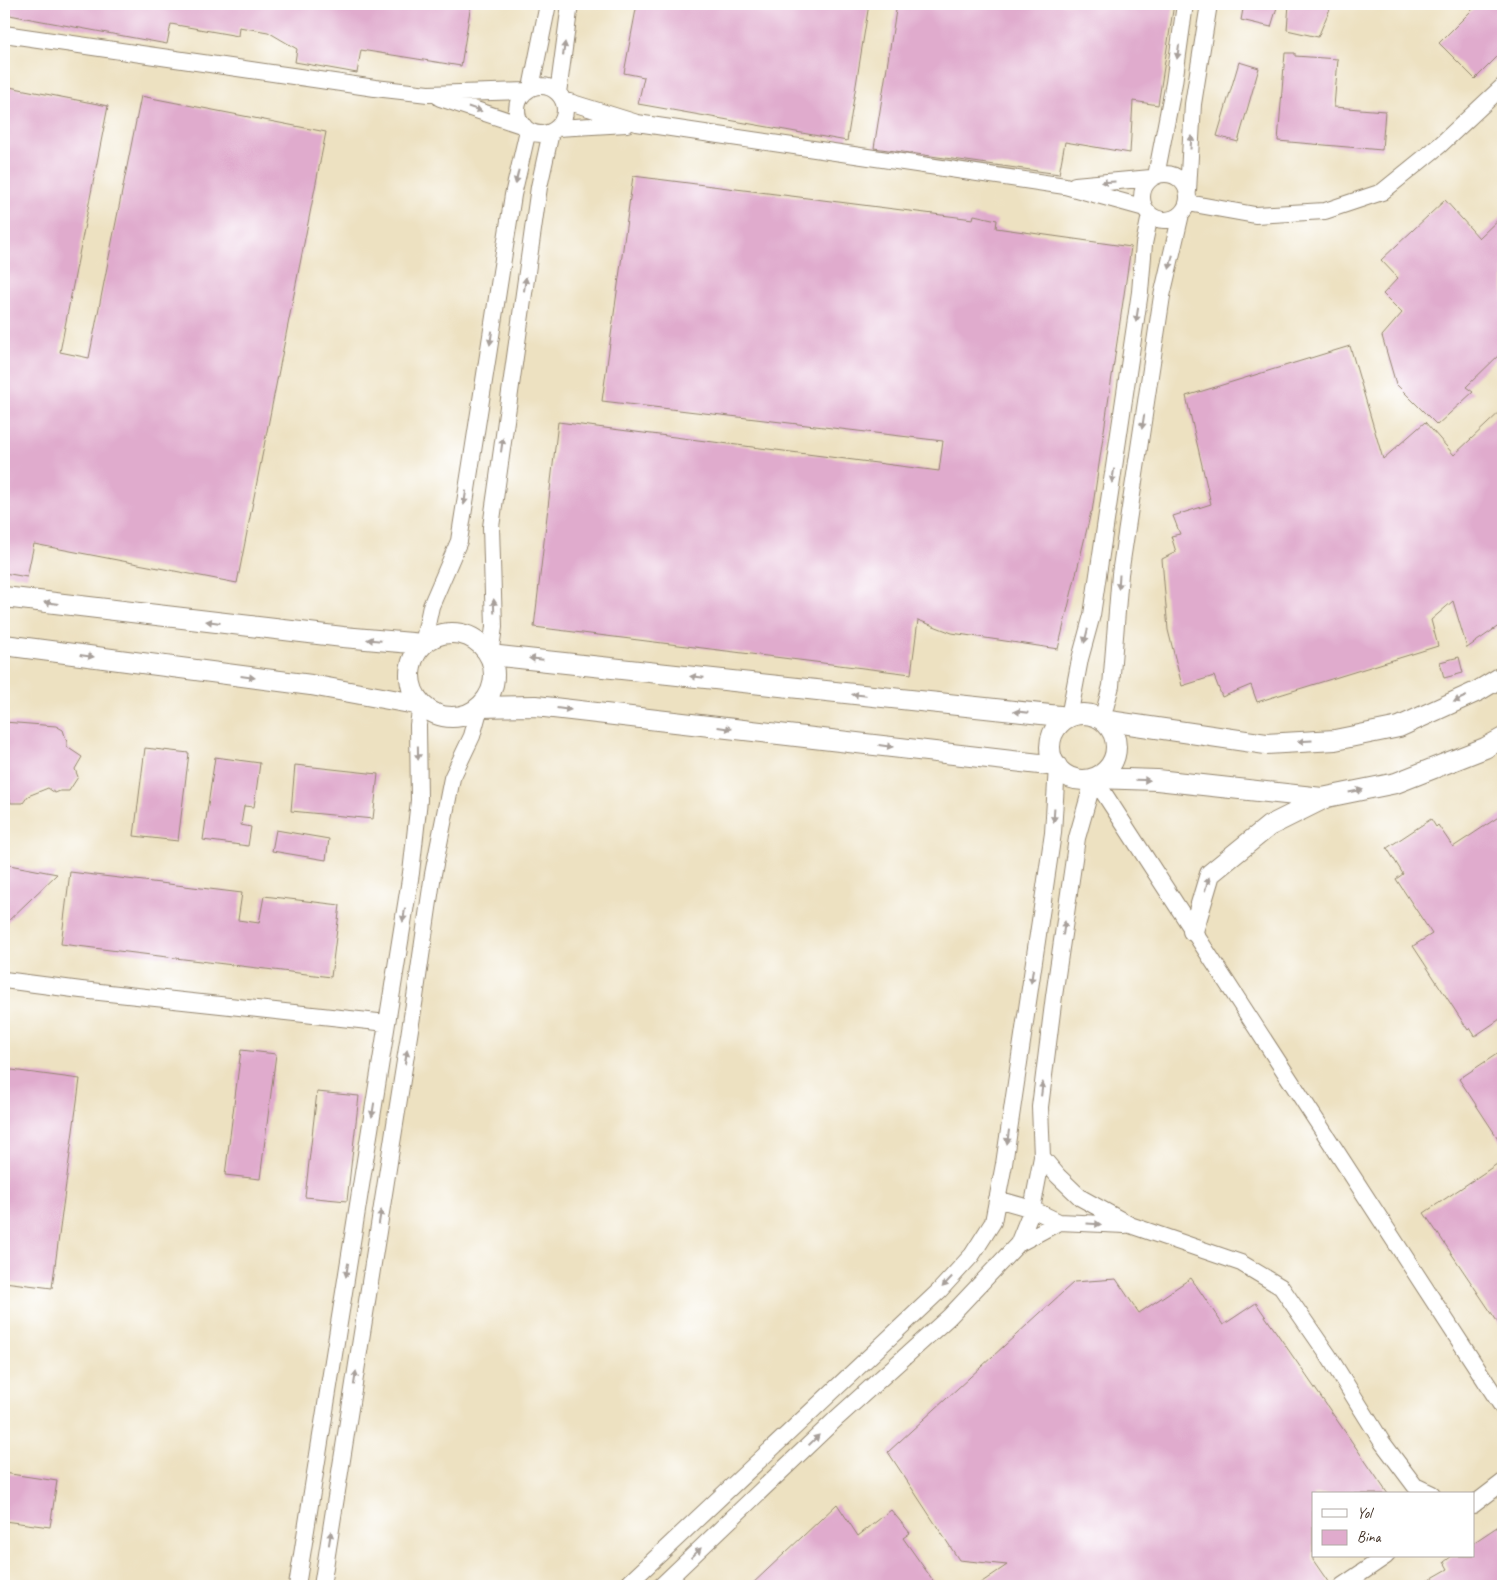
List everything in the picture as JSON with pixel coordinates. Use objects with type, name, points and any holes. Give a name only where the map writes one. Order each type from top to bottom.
[{"type":"street","points":[[526,128],[519,120],[517,108],[519,101],[529,90],[548,4]]},
{"type":"street","points":[[560,97],[570,4]]},
{"type":"street","points":[[1185,4],[1174,83],[1154,177],[1144,189],[1142,196],[1147,211],[1140,292],[1092,616],[1080,658],[1069,717],[1060,723],[1051,737],[1050,751],[1056,766],[1072,778],[1083,780],[1094,778],[1157,780],[1322,798],[1396,783],[1486,748],[1503,738]]},
{"type":"street","points":[[1102,720],[1111,686],[1120,574],[1160,306],[1186,202],[1193,104],[1209,4]]},
{"type":"street","points":[[4,34],[428,94],[529,90],[544,86],[551,88],[560,97],[565,106],[564,115],[554,130],[539,187],[491,528],[494,627],[490,654],[494,669],[493,687],[490,695],[480,707],[461,717],[446,717],[433,713],[421,704],[412,691],[409,670],[411,662],[418,648],[428,639],[442,633],[456,632],[468,635],[481,643],[490,654],[1069,717],[1085,714],[1102,720],[1266,744],[1335,740],[1399,727],[1478,691],[1503,676]]},
{"type":"street","points":[[1186,202],[1255,215],[1325,211],[1382,192],[1440,145],[1503,86]]},
{"type":"street","points":[[428,94],[542,134],[554,130],[637,123]]},
{"type":"street","points":[[560,97],[637,123],[1065,186],[1147,211],[1162,220],[1169,220],[1186,202]]},
{"type":"street","points":[[423,644],[430,606],[459,541],[513,195],[526,128]]},
{"type":"street","points":[[1065,186],[1172,174],[1179,178],[1186,202]]},
{"type":"street","points":[[4,597],[344,637],[423,644]]},
{"type":"street","points":[[4,645],[311,685],[421,704]]},
{"type":"street","points":[[297,1586],[411,873],[419,800],[418,725],[421,704]]},
{"type":"street","points":[[480,707],[536,706],[1056,766]]},
{"type":"street","points":[[322,1586],[413,1014],[433,874],[452,778],[472,736],[480,707]]},
{"type":"street","points":[[1018,1244],[1032,1210],[1042,1156],[1040,1107],[1077,838],[1094,778],[1104,772],[1111,764],[1115,754],[1115,738],[1110,728],[1102,720]]},
{"type":"street","points":[[626,1586],[945,1284],[972,1256],[994,1222],[1053,833],[1056,766]]},
{"type":"street","points":[[1094,778],[1503,1408]]},
{"type":"street","points":[[1193,931],[1210,874],[1269,826],[1327,797]]},
{"type":"street","points":[[4,980],[387,1023]]},
{"type":"street","points":[[1042,1156],[1058,1176],[1081,1198],[1130,1226],[1241,1263],[1281,1287],[1328,1355],[1382,1442],[1416,1490]]},
{"type":"street","points":[[997,1199],[1032,1210],[1059,1222],[1130,1226]]},
{"type":"street","points":[[661,1586],[838,1417],[949,1317],[1018,1244],[1059,1222]]},
{"type":"street","points":[[1474,1504],[1503,1482]]},
{"type":"street","points":[[1342,1586],[1383,1558]]},
{"type":"building","points":[[4,4],[471,4],[461,66],[361,50],[357,73],[295,62],[297,49],[268,32],[239,27],[238,36],[171,24],[167,44],[4,14]]},
{"type":"building","points":[[637,4],[869,4],[847,141],[638,104],[644,77],[624,73]]},
{"type":"building","points":[[897,4],[1174,4],[1158,105],[1133,101],[1130,153],[1065,142],[1059,174],[874,148]]},
{"type":"building","points":[[1244,4],[1278,4],[1271,27],[1241,20]]},
{"type":"building","points":[[1289,4],[1332,4],[1318,37],[1287,30]]},
{"type":"building","points":[[1478,4],[1496,4],[1503,11],[1503,51],[1475,79],[1439,43]]},
{"type":"building","points":[[1285,53],[1295,53],[1295,56],[1338,59],[1334,107],[1385,111],[1382,150],[1278,141]]},
{"type":"building","points":[[1239,62],[1259,68],[1238,142],[1217,136]]},
{"type":"building","points":[[4,86],[108,106],[60,352],[89,358],[141,96],[326,132],[237,583],[34,544],[27,577],[4,573]]},
{"type":"building","points":[[633,176],[973,219],[974,215],[997,220],[996,228],[1131,247],[1092,512],[1058,649],[952,633],[918,620],[911,674],[534,627],[558,422],[939,471],[943,441],[602,401]]},
{"type":"building","points":[[1445,200],[1479,238],[1503,215],[1503,351],[1466,387],[1473,392],[1437,425],[1396,384],[1382,336],[1402,313],[1383,294],[1398,278],[1381,260]]},
{"type":"building","points":[[1350,346],[1383,459],[1425,422],[1454,455],[1503,409],[1503,623],[1467,648],[1453,601],[1431,620],[1438,646],[1257,702],[1251,685],[1222,697],[1214,676],[1182,686],[1168,630],[1162,559],[1176,552],[1171,536],[1180,534],[1173,516],[1211,504],[1186,396]]},
{"type":"building","points":[[1459,657],[1463,673],[1444,678],[1440,662]]},
{"type":"building","points":[[4,722],[56,726],[63,730],[67,747],[82,757],[75,769],[78,777],[69,791],[55,793],[48,788],[28,796],[23,803],[11,803],[8,794],[4,796]]},
{"type":"building","points":[[145,748],[189,753],[178,841],[134,836]]},
{"type":"building","points":[[215,757],[260,763],[254,807],[244,806],[241,825],[251,827],[248,846],[203,840]]},
{"type":"building","points":[[295,765],[378,774],[373,819],[291,811]]},
{"type":"building","points":[[1503,814],[1503,1017],[1475,1036],[1470,1028],[1468,1030],[1413,946],[1432,934],[1396,879],[1403,874],[1387,848],[1431,819],[1436,827],[1438,825],[1453,847]]},
{"type":"building","points":[[276,830],[329,839],[326,860],[272,851]]},
{"type":"building","points":[[4,864],[57,874],[4,925]]},
{"type":"building","points":[[70,872],[242,893],[238,920],[259,923],[264,896],[340,905],[331,977],[61,944]]},
{"type":"building","points":[[241,1050],[276,1054],[260,1179],[225,1175]]},
{"type":"building","points":[[1503,1050],[1503,1146],[1459,1079]]},
{"type":"building","points":[[4,1069],[80,1079],[52,1288],[4,1282]]},
{"type":"building","points":[[317,1092],[359,1096],[347,1201],[305,1197]]},
{"type":"building","points":[[1503,1160],[1503,1330],[1424,1213]]},
{"type":"building","points":[[1191,1278],[1223,1325],[1256,1303],[1387,1492],[1312,1492],[1312,1558],[1331,1586],[976,1586],[1007,1565],[959,1560],[888,1452],[1074,1282],[1116,1279],[1139,1313]]},
{"type":"building","points":[[4,1473],[57,1481],[50,1527],[4,1521]]},
{"type":"building","points":[[837,1504],[858,1536],[891,1510],[910,1533],[903,1538],[937,1586],[750,1586]]},
{"type":"building","points":[[1503,1523],[1503,1586],[1418,1586],[1448,1569],[1444,1562],[1449,1558],[1474,1558],[1474,1542]]}]
